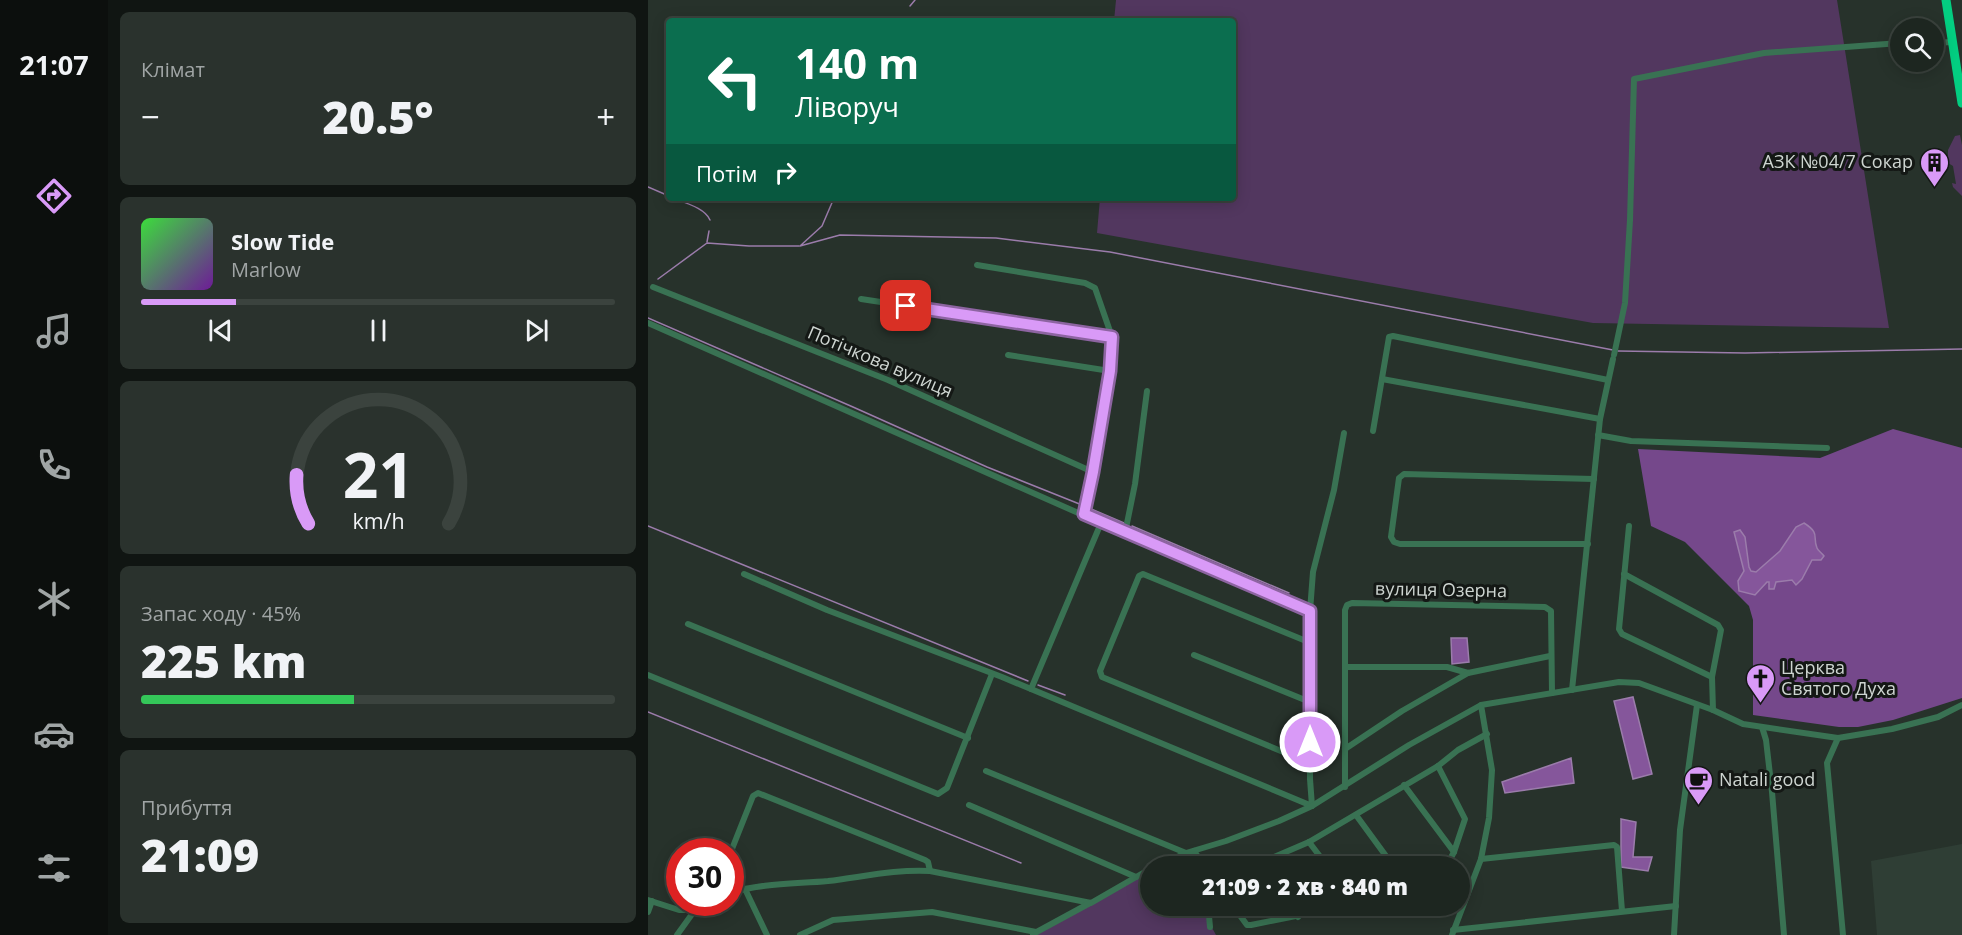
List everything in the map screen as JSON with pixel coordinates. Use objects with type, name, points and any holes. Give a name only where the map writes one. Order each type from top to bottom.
[{"type":"highway","points":[[1946,0],[1962,103]]},
{"type":"street","points":[[1944,42],[1953,42]]},
{"type":"street","points":[[1572,690],[1600,420],[1625,303],[1634,79],[1764,54],[1890,44]]},
{"type":"street","points":[[977,265],[1084,283],[1095,288],[1112,337],[1110,371],[1084,514]]},
{"type":"street","name":"Потічкова вулиця","points":[[653,287],[878,376],[1093,472]]},
{"type":"street","points":[[861,298],[1112,337]]},
{"type":"street","points":[[648,323],[1101,523],[1310,611]]},
{"type":"street","points":[[1373,431],[1389,337],[1393,336],[1608,380]]},
{"type":"street","points":[[1008,355],[1110,371]]},
{"type":"street","points":[[1382,379],[1600,420]]},
{"type":"street","points":[[1125,533],[1135,484],[1147,391]]},
{"type":"street","points":[[1312,806],[1310,611],[1312,572],[1334,489],[1344,433]]},
{"type":"street","points":[[1598,435],[1631,441],[1827,448]]},
{"type":"street","points":[[1588,544],[1400,544],[1394,542],[1391,537],[1399,478],[1404,474],[1594,479]]},
{"type":"street","points":[[1030,688],[1101,523]]},
{"type":"street","points":[[1629,526],[1619,628],[1623,634],[1712,677]]},
{"type":"street","points":[[744,574],[826,610],[1030,688],[1312,806]]},
{"type":"street","points":[[1310,762],[1102,676],[1100,671],[1138,576],[1143,574],[1311,643]]},
{"type":"street","points":[[1624,574],[1718,625],[1721,630],[1712,677],[1713,710]]},
{"type":"street","name":"вулиця Озерна","points":[[1345,787],[1345,610],[1347,605],[1352,603],[1545,607],[1551,611],[1552,693]]},
{"type":"street","points":[[688,624],[968,738]]},
{"type":"street","points":[[1194,655],[1310,702]]},
{"type":"street","points":[[1345,749],[1417,702],[1468,673],[1551,656]]},
{"type":"street","points":[[1346,667],[1447,667],[1468,673]]},
{"type":"street","points":[[648,675],[938,794],[947,788],[992,674]]},
{"type":"street","points":[[1179,856],[1263,828],[1312,806],[1409,745],[1481,705],[1619,682],[1639,682],[1743,724],[1838,738],[1892,729],[1938,717],[1962,705]]},
{"type":"street","points":[[1481,705],[1492,770],[1489,818],[1481,859],[1452,933],[1676,906]]},
{"type":"street","points":[[1674,935],[1680,830],[1697,705]]},
{"type":"street","points":[[1762,727],[1766,740],[1772,792],[1784,935]]},
{"type":"street","points":[[1281,856],[1356,815],[1487,734]]},
{"type":"street","points":[[1838,738],[1827,763],[1844,935]]},
{"type":"street","points":[[1438,766],[1465,819],[1452,856]]},
{"type":"street","points":[[986,771],[1186,853]]},
{"type":"street","points":[[1404,785],[1454,852]]},
{"type":"street","points":[[736,838],[753,796],[758,793],[925,860],[928,862],[930,871]]},
{"type":"street","points":[[969,805],[1136,877]]},
{"type":"street","points":[[1356,815],[1386,856]]},
{"type":"street","points":[[1309,842],[1320,856]]},
{"type":"street","points":[[1481,859],[1614,845],[1617,847],[1622,911]]},
{"type":"street","points":[[1194,851],[1197,856]]},
{"type":"street","points":[[767,935],[745,889],[910,870],[930,871],[1091,903]]},
{"type":"street","points":[[800,935],[833,920],[932,912],[1033,934],[1140,875]]},
{"type":"street","points":[[648,912],[650,900],[666,906]]},
{"type":"street","points":[[677,935],[691,916]]},
{"type":"street","points":[[1208,916],[1211,921],[1210,927]]},
{"type":"street","points":[[1240,916],[1247,925],[1298,916]]},
{"type":"shaded area","points":[[1116,0],[1837,0],[1889,328],[1593,323],[1097,233],[1100,201],[1236,201],[1236,18],[1114,18]]},
{"type":"shaded area","points":[[1960,135],[1962,196],[1953,187],[1952,183],[1956,184],[1953,166],[1948,163],[1948,150],[1955,136]]},
{"type":"shaded area","points":[[1893,429],[1962,448],[1962,698],[1893,720],[1858,727],[1839,727],[1753,715],[1753,620],[1749,606],[1685,542],[1651,526],[1638,449],[1820,458]]},
{"type":"shaded area","points":[[1804,523],[1814,533],[1817,548],[1824,556],[1821,560],[1812,560],[1802,579],[1796,585],[1792,580],[1776,582],[1774,589],[1769,589],[1769,582],[1767,582],[1755,595],[1739,591],[1738,581],[1744,571],[1734,532],[1740,530],[1745,537],[1749,567],[1751,571],[1756,572],[1780,551],[1796,527]]},
{"type":"shaded area","points":[[1451,638],[1467,638],[1469,662],[1452,664]]},
{"type":"shaded area","points":[[1633,697],[1652,774],[1633,779],[1614,701]]},
{"type":"shaded area","points":[[1571,758],[1574,783],[1505,793],[1502,782]]},
{"type":"shaded area","points":[[1621,819],[1636,822],[1633,857],[1652,857],[1648,871],[1621,867]]},
{"type":"shaded area","points":[[1962,844],[1962,935],[1877,935],[1871,861]]},
{"type":"shaded area","points":[[1140,877],[1140,916],[1206,916],[1216,935],[1035,935]]},
{"type":"waterway","points":[[910,6],[915,0]]},
{"type":"waterway","points":[[648,187],[666,195]]},
{"type":"waterway","points":[[681,201],[704,212],[710,220]]},
{"type":"waterway","points":[[833,201],[822,226],[800,246],[840,235],[996,238],[1110,252],[1613,350]]},
{"type":"waterway","points":[[707,242],[709,231]]},
{"type":"waterway","points":[[658,279],[707,243],[799,246]]},
{"type":"waterway","points":[[648,318],[987,467],[1082,505]]},
{"type":"waterway","points":[[1618,351],[1745,353],[1962,349]]},
{"type":"waterway","points":[[1089,508],[1124,523]]},
{"type":"waterway","points":[[648,526],[1028,681]]},
{"type":"waterway","points":[[1132,526],[1289,593]]},
{"type":"waterway","points":[[1038,685],[1065,695]]},
{"type":"waterway","points":[[648,712],[1021,863]]},
{"type":"place","name":"АЗК №04/7 Сокар","points":[[1934,188]]},
{"type":"place","name":"Церква Святого Духа","points":[[1760,704]]},
{"type":"place","name":"Natali good","points":[[1698,806]]},
{"type":"route","points":[[906,306],[1112,337],[1113,352],[1110,371],[1084,514],[1310,611],[1310,742]]}]
